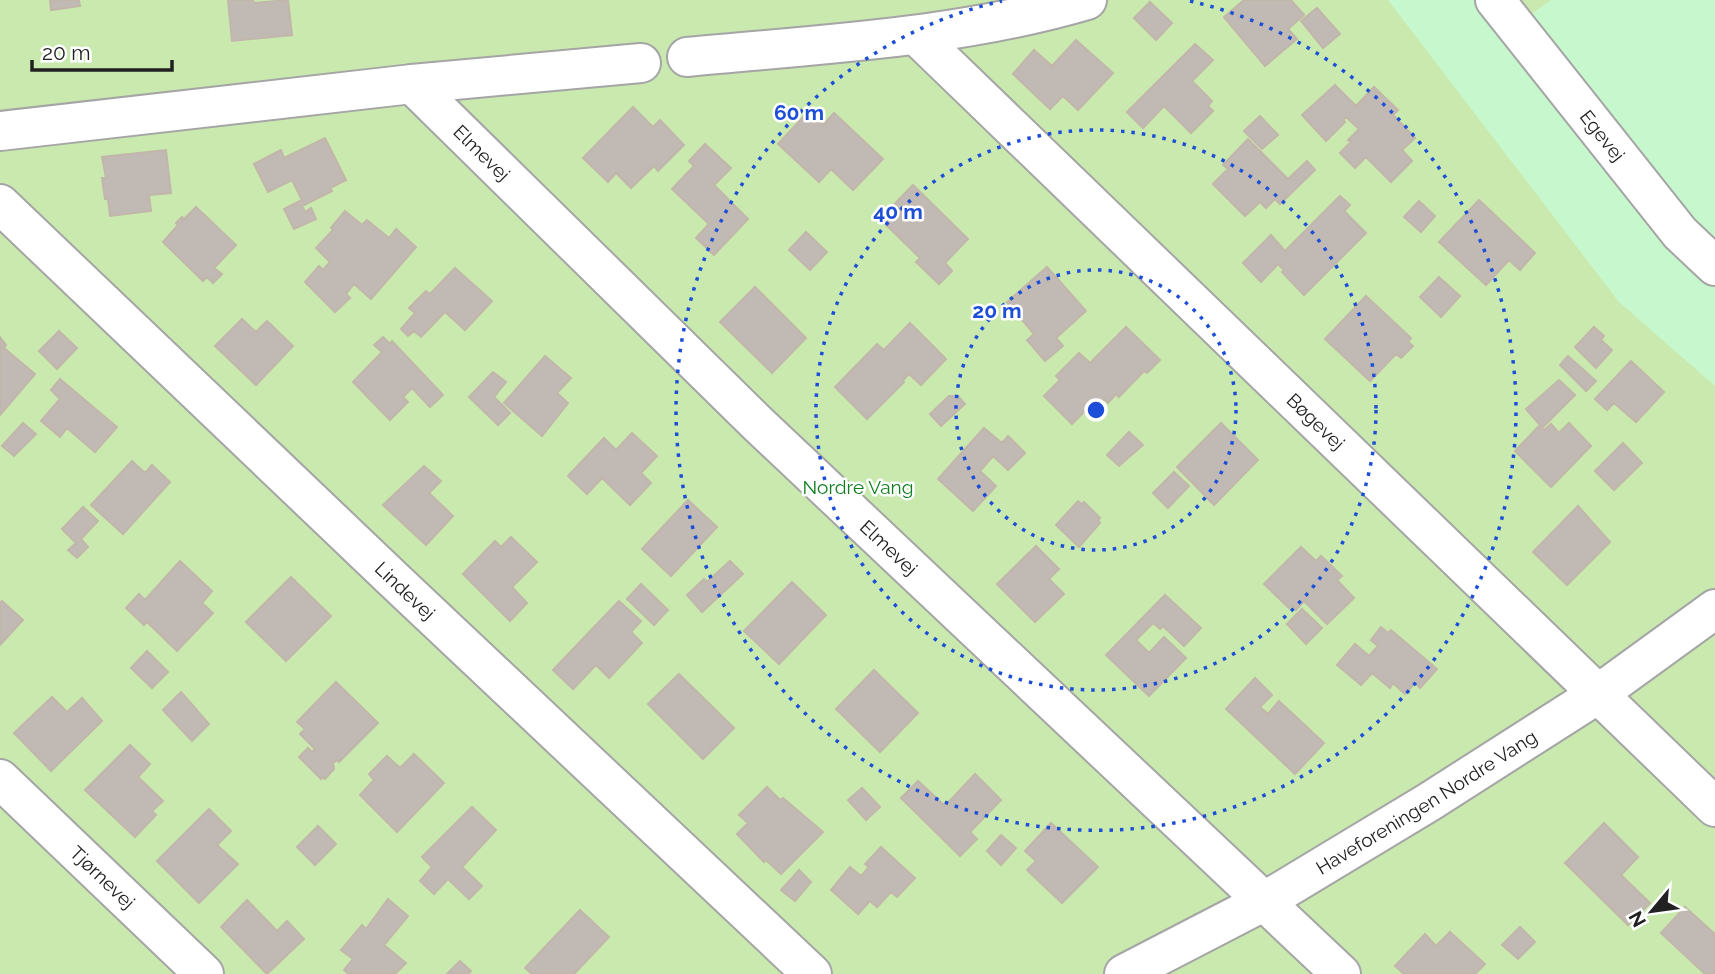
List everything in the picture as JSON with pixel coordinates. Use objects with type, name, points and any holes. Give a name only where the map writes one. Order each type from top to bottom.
[{"type":"street","points":[[687,57],[916,35],[1038,14],[1087,0]]},
{"type":"street","name":"Egevej","points":[[1494,0],[1680,233],[1715,266]]},
{"type":"street","name":"Bøgevej","points":[[916,35],[1715,807]]},
{"type":"street","points":[[0,131],[412,84],[641,63]]},
{"type":"street","name":"Elmevej","points":[[412,84],[757,423],[1341,974]]},
{"type":"street","name":"Lindevej","points":[[0,204],[373,561],[812,974]]},
{"type":"street","name":"Haveforeningen Nordre Vang","points":[[1124,974],[1265,901],[1429,802],[1598,694],[1715,609]]},
{"type":"street","name":"Tjørnevej","points":[[0,779],[204,974]]},
{"type":"green space","name":"Nordre Vang","points":[[0,0],[1715,0],[1715,974],[0,974]]},
{"type":"green space","points":[[1388,0],[1482,0],[1507,31],[1551,0],[1715,0],[1715,386],[1619,302]]},
{"type":"building","points":[[50,0],[79,0],[80,6],[51,10]]},
{"type":"building","points":[[228,0],[253,0],[254,3],[288,0],[292,35],[232,41]]},
{"type":"building","points":[[1244,0],[1291,0],[1304,15],[1288,29],[1297,39],[1265,66],[1224,17]]},
{"type":"building","points":[[1150,2],[1172,23],[1156,40],[1134,18]]},
{"type":"building","points":[[1317,8],[1340,34],[1323,48],[1301,21]]},
{"type":"building","points":[[1076,40],[1113,73],[1078,110],[1063,96],[1050,109],[1013,74],[1034,50],[1052,66]]},
{"type":"building","points":[[1195,44],[1213,60],[1192,81],[1212,101],[1208,106],[1213,111],[1191,133],[1164,106],[1143,128],[1127,112]]},
{"type":"building","points":[[1335,85],[1356,106],[1374,87],[1398,110],[1393,115],[1415,138],[1402,150],[1412,161],[1391,182],[1366,157],[1355,168],[1340,153],[1359,129],[1346,117],[1343,120],[1345,122],[1326,141],[1302,115]]},
{"type":"building","points":[[633,107],[653,127],[660,120],[684,145],[658,171],[654,166],[631,188],[616,173],[608,182],[583,158]]},
{"type":"building","points":[[809,111],[823,125],[834,113],[883,159],[853,190],[831,169],[819,182],[778,144]]},
{"type":"building","points":[[1260,116],[1278,135],[1262,149],[1244,131]]},
{"type":"building","points":[[325,138],[346,180],[330,188],[332,191],[302,206],[305,212],[311,208],[316,219],[294,229],[284,209],[302,200],[292,180],[268,192],[254,164],[281,150],[284,158]]},
{"type":"building","points":[[1248,139],[1288,179],[1307,161],[1315,170],[1280,204],[1275,199],[1266,208],[1260,202],[1245,216],[1213,184],[1228,169],[1223,165]]},
{"type":"building","points":[[705,144],[731,168],[714,185],[748,219],[714,255],[696,238],[709,224],[672,189],[694,166],[689,161]]},
{"type":"building","points":[[166,150],[171,193],[149,195],[151,211],[110,216],[102,178],[106,178],[102,157]]},
{"type":"building","points":[[913,185],[968,239],[945,263],[952,271],[939,284],[916,262],[920,258],[880,219]]},
{"type":"building","points":[[1340,196],[1350,205],[1344,211],[1366,233],[1304,295],[1278,264],[1261,282],[1243,263],[1271,235],[1285,251]]},
{"type":"building","points":[[1479,200],[1535,253],[1520,270],[1509,260],[1486,285],[1439,242]]},
{"type":"building","points":[[1419,201],[1435,216],[1421,232],[1404,217]]},
{"type":"building","points":[[196,207],[236,245],[214,268],[222,274],[213,283],[207,277],[203,281],[163,242],[178,225],[176,223]]},
{"type":"building","points":[[345,211],[362,225],[367,220],[389,238],[396,229],[416,247],[371,299],[354,284],[346,294],[350,298],[335,312],[305,282],[319,266],[323,270],[330,262],[316,248],[333,230],[331,228]]},
{"type":"building","points":[[806,232],[827,252],[810,270],[789,250]]},
{"type":"building","points":[[1047,267],[1086,311],[1056,338],[1063,346],[1045,361],[1027,340],[1034,334],[1007,302]]},
{"type":"building","points":[[455,268],[492,301],[465,330],[445,312],[421,337],[414,331],[408,336],[401,329],[415,313],[409,308],[426,291],[430,294]]},
{"type":"building","points":[[1439,277],[1460,296],[1441,317],[1420,297]]},
{"type":"building","points":[[755,287],[806,338],[772,373],[720,322]]},
{"type":"building","points":[[1366,296],[1411,338],[1408,342],[1413,346],[1401,358],[1396,354],[1370,381],[1325,339]]},
{"type":"building","points":[[242,319],[256,332],[267,321],[293,346],[256,385],[215,346]]},
{"type":"building","points":[[910,323],[946,359],[921,385],[909,374],[867,419],[835,387],[877,344],[884,350]]},
{"type":"building","points":[[1126,327],[1160,360],[1147,373],[1144,371],[1119,397],[1116,394],[1108,403],[1104,399],[1095,409],[1091,405],[1072,424],[1044,396],[1060,380],[1056,376],[1079,353],[1090,363]]},
{"type":"building","points":[[1594,327],[1604,336],[1601,340],[1612,350],[1596,368],[1575,347]]},
{"type":"building","points":[[59,331],[77,348],[57,369],[39,351]]},
{"type":"building","points":[[0,337],[6,345],[4,348],[35,374],[0,415]]},
{"type":"building","points":[[383,337],[390,344],[392,341],[443,395],[430,407],[412,388],[403,397],[408,402],[390,420],[353,382],[382,352],[374,345]]},
{"type":"building","points":[[545,356],[571,378],[557,393],[568,403],[542,436],[504,403]]},
{"type":"building","points":[[1568,356],[1596,381],[1586,391],[1560,365]]},
{"type":"building","points":[[1631,361],[1664,392],[1636,422],[1614,403],[1607,410],[1595,399]]},
{"type":"building","points":[[493,372],[506,382],[494,397],[510,413],[498,425],[469,397]]},
{"type":"building","points":[[60,379],[117,427],[95,452],[67,428],[60,437],[41,421],[60,399],[51,390]]},
{"type":"building","points":[[1559,380],[1575,395],[1542,428],[1544,430],[1551,424],[1559,433],[1569,423],[1591,446],[1551,487],[1515,451],[1540,425],[1526,409]]},
{"type":"building","points":[[949,396],[958,396],[965,404],[941,426],[930,414]]},
{"type":"building","points":[[23,423],[36,434],[14,456],[2,446]]},
{"type":"building","points":[[1221,423],[1258,460],[1214,505],[1177,467]]},
{"type":"building","points":[[984,428],[1002,443],[1008,436],[1025,453],[1008,470],[993,456],[980,471],[996,486],[973,511],[938,479]]},
{"type":"building","points":[[1129,432],[1143,445],[1119,466],[1107,455]]},
{"type":"building","points":[[632,433],[657,456],[641,473],[651,483],[630,505],[602,478],[587,494],[568,476],[604,438],[616,450]]},
{"type":"building","points":[[1623,443],[1642,463],[1614,490],[1595,471]]},
{"type":"building","points":[[132,461],[145,473],[152,465],[170,482],[123,534],[91,505]]},
{"type":"building","points":[[424,466],[441,481],[429,493],[453,516],[426,545],[383,505]]},
{"type":"building","points":[[1174,472],[1189,486],[1168,508],[1153,493]]},
{"type":"building","points":[[688,500],[717,527],[671,576],[642,549]]},
{"type":"building","points":[[1078,501],[1082,504],[1084,502],[1100,518],[1100,523],[1079,547],[1056,525]]},
{"type":"building","points":[[1578,506],[1610,542],[1567,585],[1533,552]]},
{"type":"building","points":[[83,507],[98,521],[81,539],[88,547],[77,558],[68,550],[76,543],[62,529]]},
{"type":"building","points":[[511,537],[537,562],[512,587],[527,603],[510,621],[463,574],[495,541],[501,547]]},
{"type":"building","points":[[1036,546],[1059,569],[1049,579],[1064,594],[1035,622],[997,584]]},
{"type":"building","points":[[1301,547],[1316,561],[1321,556],[1342,576],[1337,580],[1354,598],[1327,624],[1304,601],[1296,610],[1292,605],[1289,608],[1264,584]]},
{"type":"building","points":[[180,561],[212,591],[202,603],[213,613],[177,651],[147,622],[144,625],[126,608],[139,594],[145,600]]},
{"type":"building","points":[[730,561],[743,574],[702,612],[687,595],[704,579],[707,582]]},
{"type":"building","points":[[291,577],[331,616],[286,661],[246,622]]},
{"type":"building","points":[[792,582],[826,615],[779,664],[744,631]]},
{"type":"building","points":[[641,584],[668,610],[654,625],[627,599]]},
{"type":"building","points":[[1165,595],[1201,628],[1184,646],[1163,626],[1160,629],[1153,623],[1136,640],[1149,653],[1164,637],[1186,658],[1149,696],[1106,655]]},
{"type":"building","points":[[2,601],[23,620],[0,645],[0,603]]},
{"type":"building","points":[[619,601],[641,621],[631,632],[642,643],[609,678],[596,665],[573,689],[553,670]]},
{"type":"building","points":[[1302,609],[1322,628],[1306,644],[1287,624]]},
{"type":"building","points":[[1381,627],[1388,633],[1391,630],[1437,669],[1420,688],[1415,683],[1405,694],[1393,683],[1390,688],[1372,673],[1361,685],[1337,665],[1355,644],[1369,656],[1378,646],[1371,640]]},
{"type":"building","points":[[147,651],[168,672],[152,688],[131,668]]},
{"type":"building","points":[[874,670],[918,713],[880,752],[836,709]]},
{"type":"building","points":[[679,674],[734,728],[703,759],[648,704]]},
{"type":"building","points":[[1255,678],[1272,695],[1260,707],[1268,714],[1279,701],[1324,743],[1295,774],[1226,709]]},
{"type":"building","points":[[336,682],[378,723],[339,762],[337,760],[333,763],[334,769],[325,779],[321,779],[299,757],[308,748],[312,752],[315,749],[300,734],[305,729],[297,722]]},
{"type":"building","points":[[181,692],[209,724],[192,741],[163,710]]},
{"type":"building","points":[[52,697],[67,712],[82,698],[102,721],[51,771],[14,733]]},
{"type":"building","points":[[130,745],[150,764],[138,777],[163,801],[152,811],[156,815],[135,837],[85,790]]},
{"type":"building","points":[[414,754],[444,783],[397,832],[360,795],[374,780],[369,774],[387,756],[400,768]]},
{"type":"building","points":[[975,774],[1001,800],[970,832],[977,839],[960,856],[901,798],[918,781],[945,806]]},
{"type":"building","points":[[767,787],[823,832],[781,874],[766,860],[764,862],[737,834],[748,823],[739,815]]},
{"type":"building","points":[[862,788],[880,807],[866,820],[848,800]]},
{"type":"building","points":[[472,807],[496,830],[462,867],[482,886],[469,899],[448,879],[434,894],[420,881],[432,867],[422,857]]},
{"type":"building","points":[[209,809],[231,831],[217,845],[238,864],[199,903],[157,861]]},
{"type":"building","points":[[1051,823],[1098,867],[1062,903],[1027,870],[1036,861],[1025,851]]},
{"type":"building","points":[[1604,823],[1638,857],[1621,875],[1650,903],[1628,925],[1565,863]]},
{"type":"building","points":[[318,826],[336,844],[315,865],[297,847]]},
{"type":"building","points":[[1001,835],[1016,848],[1001,865],[987,851]]},
{"type":"building","points":[[881,847],[915,878],[897,897],[891,892],[877,907],[870,901],[858,914],[831,890],[850,867],[861,876],[869,867],[865,864]]},
{"type":"building","points":[[799,870],[811,882],[795,901],[781,890]]},
{"type":"building","points":[[388,899],[408,916],[384,945],[406,963],[395,974],[349,974],[344,970],[353,959],[341,950],[362,925],[366,929]]},
{"type":"building","points":[[247,900],[277,931],[287,921],[304,939],[267,974],[221,927]]},
{"type":"building","points":[[1685,907],[1715,934],[1715,974],[1705,974],[1661,933]]},
{"type":"building","points":[[580,910],[609,937],[574,974],[532,974],[525,968]]},
{"type":"building","points":[[1520,927],[1535,942],[1518,959],[1502,945]]},
{"type":"building","points":[[1450,932],[1485,964],[1475,974],[1404,974],[1395,966],[1425,934],[1436,946]]},
{"type":"building","points":[[460,961],[471,971],[468,974],[447,974]]}]
